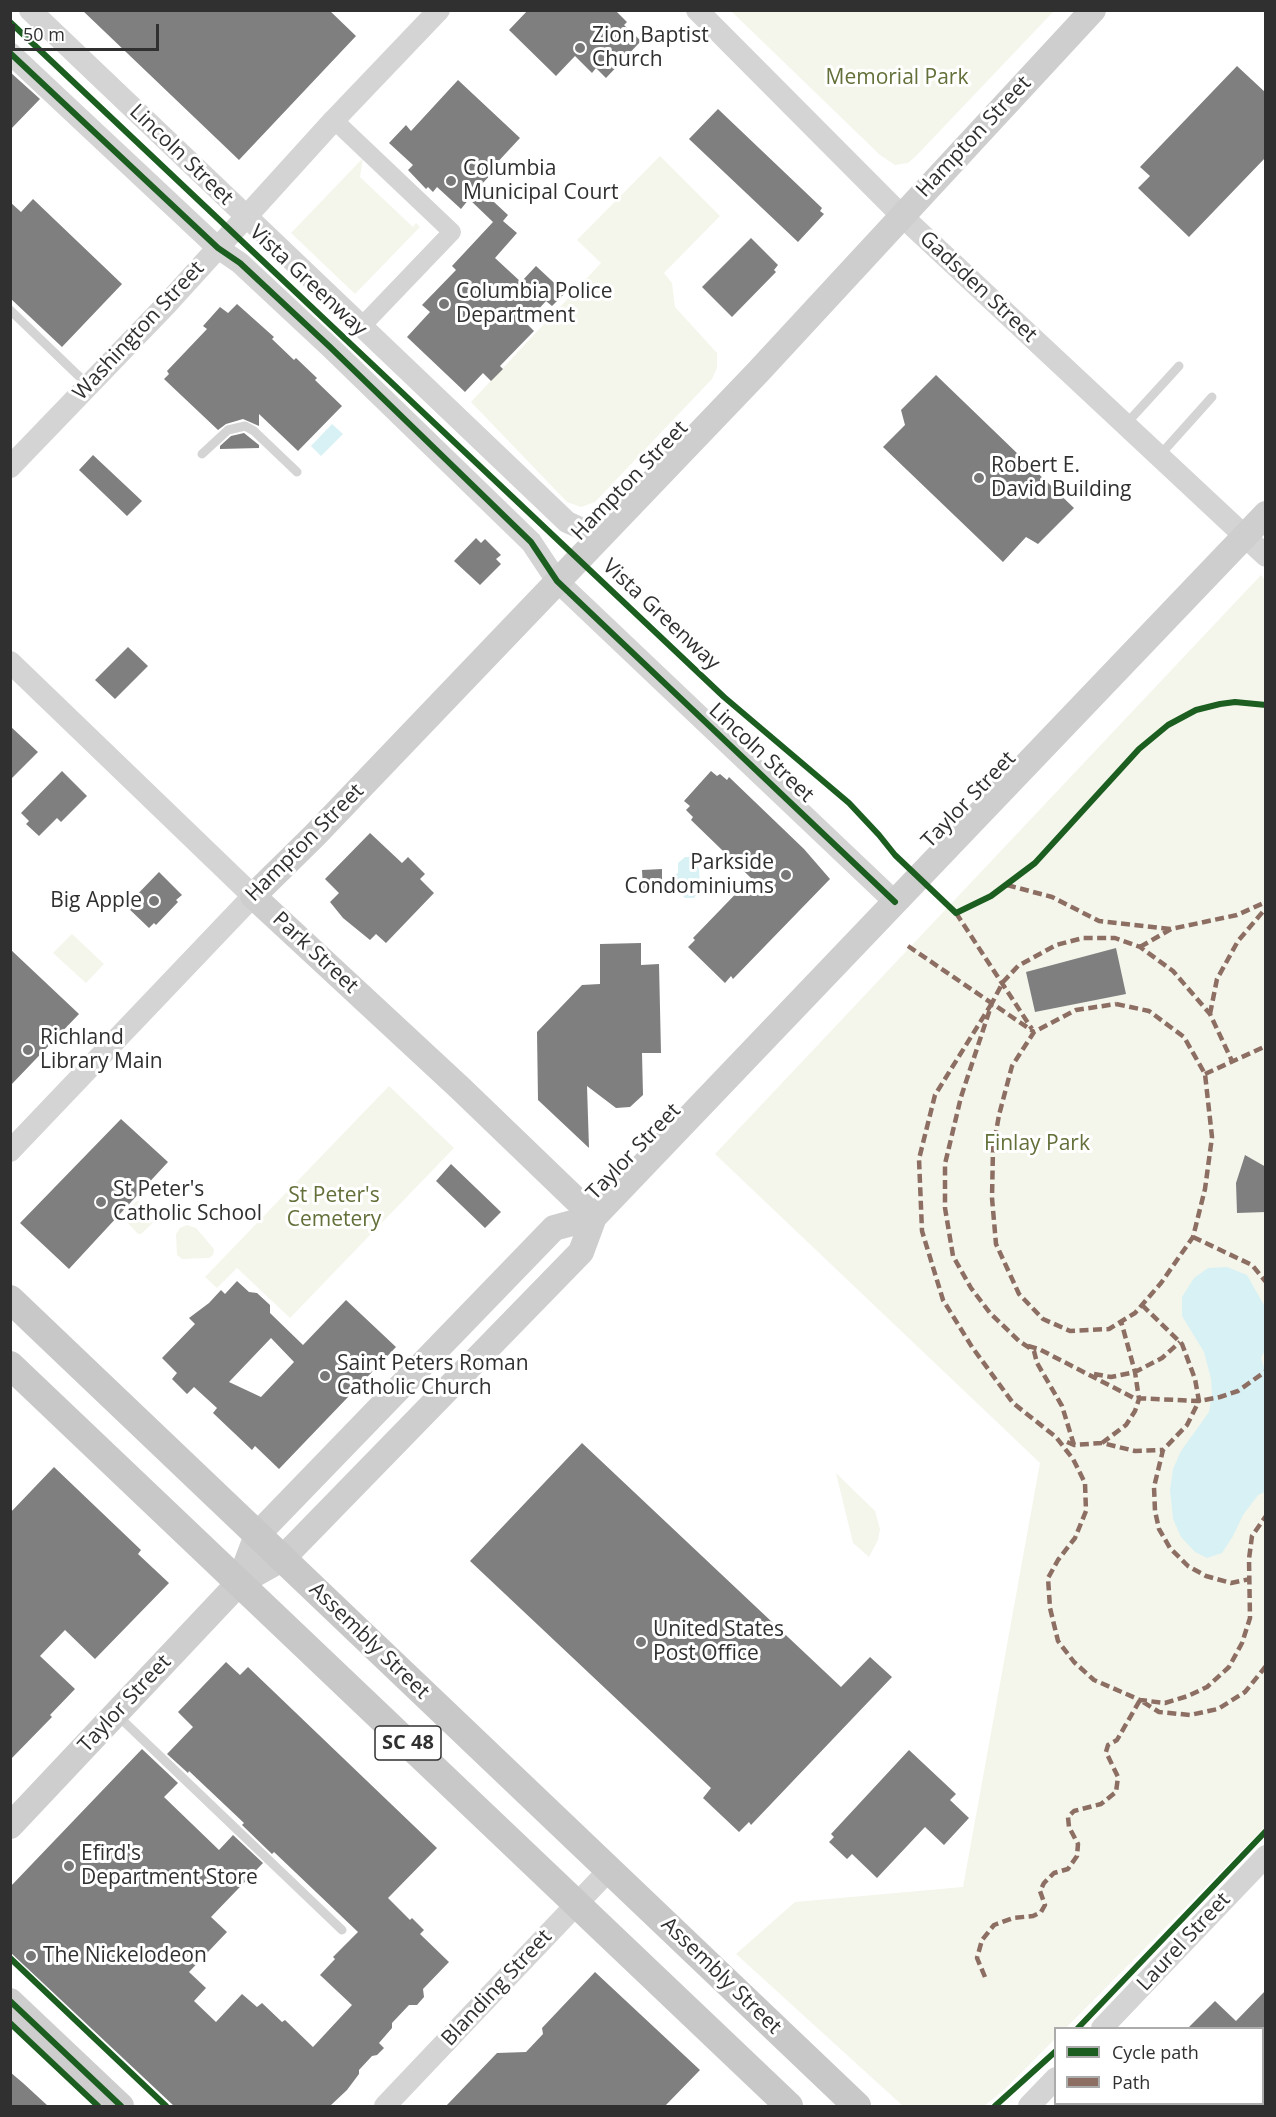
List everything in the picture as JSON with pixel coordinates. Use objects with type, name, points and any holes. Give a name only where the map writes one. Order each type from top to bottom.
[{"type":"main road","name":"Hampton Street","points":[[253,896],[314,836],[758,372],[1093,10]]},
{"type":"main road","name":"Taylor Street","points":[[10,1826],[239,1582],[282,1559],[581,1252],[594,1218],[1266,514]]},
{"type":"main road","name":"Park Street","points":[[253,896],[460,1088],[594,1218]]},
{"type":"main road","name":"Taylor Street","points":[[239,1582],[258,1535],[554,1228],[594,1218]]},
{"type":"main road","name":"Assembly Street","points":[[10,1299],[857,2106]]},
{"type":"main road","name":"SC 48","points":[[10,1365],[789,2106]]},
{"type":"main road","points":[[10,2001],[121,2106]]},
{"type":"main road","points":[[10,2023],[98,2106]]},
{"type":"street","name":"Lincoln Street","points":[[30,10],[245,218],[567,522],[600,537]]},
{"type":"street","name":"Washington Street","points":[[10,467],[439,10]]},
{"type":"street","name":"Gadsden Street","points":[[697,10],[902,215],[1266,556]]},
{"type":"street","name":"Lincoln Street","points":[[10,53],[218,248],[240,263],[330,347],[531,542],[557,581],[895,902]]},
{"type":"street","points":[[334,120],[452,232],[361,327]]},
{"type":"street","name":"Park Street","points":[[10,662],[253,896]]},
{"type":"street","name":"Hampton Street","points":[[10,1151],[253,896]]},
{"type":"street","name":"Laurel Street","points":[[1103,2027],[1264,1860]]},
{"type":"street","name":"Blanding Street","points":[[385,2106],[609,1870]]},
{"type":"street","points":[[1029,2106],[1054,2080]]},
{"type":"lane","points":[[10,310],[88,385]]},
{"type":"lane","points":[[1125,425],[1179,366]]},
{"type":"lane","points":[[1158,457],[1212,397]]},
{"type":"lane","points":[[202,454],[228,430],[245,426],[254,431],[297,472]]},
{"type":"lane","points":[[116,1714],[342,1930]]},
{"type":"green space","name":"Memorial Park","points":[[731,11],[1054,11],[916,156],[908,163],[895,165],[880,155]]},
{"type":"green space","points":[[660,156],[720,216],[664,273],[672,283],[675,307],[717,353],[717,368],[712,379],[595,502],[581,507],[567,502],[471,402],[601,263],[577,240]]},
{"type":"green space","points":[[363,158],[360,177],[413,227],[416,223],[420,227],[355,294],[291,233]]},
{"type":"green space","name":"Finlay Park","points":[[1261,575],[1265,580],[1265,1827],[1067,2027],[1054,2027],[1054,2040],[1003,2091],[984,2106],[903,2106],[736,1954],[795,1902],[963,1887],[1040,1463],[715,1154]]},
{"type":"green space","points":[[72,934],[104,964],[86,983],[53,953]]},
{"type":"green space","name":"St Peter's Cemetery","points":[[389,1086],[454,1148],[290,1318],[237,1268],[217,1288],[205,1277]]},
{"type":"green space","points":[[137,1201],[141,1202],[157,1219],[141,1234],[138,1234],[125,1220],[125,1211]]},
{"type":"green space","points":[[187,1225],[196,1228],[214,1249],[213,1255],[209,1258],[182,1259],[177,1255],[176,1234],[180,1228]]},
{"type":"green space","points":[[836,1473],[875,1511],[880,1529],[878,1540],[869,1557],[853,1543]]},
{"type":"water","points":[[332,424],[343,434],[321,456],[311,446]]},
{"type":"water","points":[[685,857],[692,857],[699,869],[700,887],[697,888],[694,898],[685,898],[679,892],[679,883],[674,880],[674,875],[678,873],[678,863]]},
{"type":"water","points":[[1227,1267],[1247,1275],[1265,1307],[1265,1350],[1261,1358],[1266,1374],[1265,1492],[1258,1495],[1243,1515],[1222,1553],[1207,1558],[1195,1552],[1181,1537],[1173,1519],[1170,1490],[1173,1469],[1181,1451],[1209,1412],[1212,1395],[1211,1379],[1204,1352],[1182,1316],[1182,1297],[1194,1278],[1208,1268]]},
{"type":"building","points":[[82,10],[329,10],[356,36],[239,160]]},
{"type":"building","name":"Zion Baptist Church","points":[[528,10],[615,10],[627,22],[624,25],[641,41],[606,78],[596,68],[592,73],[575,56],[556,76],[509,30]]},
{"type":"building","points":[[1237,66],[1266,93],[1266,157],[1189,237],[1138,188],[1150,176],[1140,167]]},
{"type":"building","points":[[10,72],[40,99],[10,130]]},
{"type":"building","points":[[458,80],[520,138],[494,166],[497,168],[480,186],[481,190],[508,215],[503,221],[517,233],[495,258],[521,282],[536,266],[565,293],[552,306],[546,301],[526,323],[534,331],[500,366],[503,369],[491,381],[483,373],[465,392],[407,337],[430,312],[422,305],[456,270],[452,266],[493,222],[469,199],[461,209],[437,187],[433,192],[428,187],[426,189],[408,170],[413,165],[389,143],[406,125],[411,131]]},
{"type":"building","points":[[718,109],[822,208],[820,211],[824,214],[798,242],[689,139]]},
{"type":"building","points":[[33,199],[122,284],[62,347],[10,298],[10,202],[21,212]]},
{"type":"building","points":[[751,238],[778,265],[774,270],[776,272],[732,317],[702,287]]},
{"type":"building","points":[[237,304],[274,337],[272,339],[294,360],[296,358],[317,378],[315,380],[342,406],[298,451],[259,414],[259,426],[243,419],[226,424],[218,430],[164,379],[169,374],[167,371],[207,329],[203,326],[220,307],[228,313]]},
{"type":"building","name":"Robert E. David Building","points":[[936,375],[1074,508],[1038,544],[1026,537],[1003,562],[883,447],[905,425],[901,410]]},
{"type":"building","points":[[244,433],[259,445],[259,448],[220,449],[220,446],[231,436]]},
{"type":"building","points":[[93,455],[142,501],[127,516],[79,470]]},
{"type":"building","points":[[476,538],[481,543],[485,539],[501,555],[496,559],[501,564],[480,585],[454,561]]},
{"type":"building","points":[[128,647],[148,666],[115,699],[95,680]]},
{"type":"building","points":[[10,726],[38,752],[10,780]]},
{"type":"building","points":[[62,771],[87,796],[61,822],[57,818],[39,836],[26,824],[29,821],[21,813]]},
{"type":"building","name":"Parkside Condominiums","points":[[711,771],[727,780],[729,777],[804,849],[830,879],[733,979],[731,976],[725,983],[688,947],[695,940],[693,938],[751,878],[691,820],[693,817],[686,810],[690,806],[684,801]]},
{"type":"building","points":[[370,833],[402,863],[408,857],[425,874],[420,879],[434,893],[386,943],[376,934],[370,940],[343,918],[330,902],[339,893],[325,879]]},
{"type":"building","points":[[662,869],[662,888],[643,889],[642,870]]},
{"type":"building","name":"Big Apple","points":[[159,872],[182,895],[156,925],[154,923],[149,928],[126,906]]},
{"type":"building","points":[[641,943],[641,965],[659,964],[661,1053],[642,1053],[643,1095],[630,1107],[616,1108],[587,1086],[589,1148],[538,1100],[537,1032],[582,985],[600,984],[600,944]]},
{"type":"building","points":[[1116,948],[1126,994],[1035,1012],[1026,972]]},
{"type":"building","name":"Richland Library Main","points":[[10,949],[79,1014],[10,1086]]},
{"type":"building","points":[[121,1119],[168,1162],[69,1269],[20,1223]]},
{"type":"building","points":[[1245,1155],[1266,1167],[1266,1212],[1237,1213],[1236,1183]]},
{"type":"building","points":[[451,1164],[501,1212],[485,1228],[436,1181]]},
{"type":"building","name":"Saint Peters Roman Catholic Church","points":[[237,1281],[249,1292],[257,1293],[270,1305],[270,1313],[303,1345],[346,1300],[396,1347],[279,1469],[255,1446],[252,1450],[213,1413],[217,1408],[194,1387],[187,1394],[172,1379],[177,1373],[162,1358],[195,1324],[189,1318],[209,1303],[221,1290],[225,1294]],"holes":[[[271,1338],[294,1362],[261,1397],[229,1382]]]},
{"type":"building","points":[[582,1443],[841,1687],[870,1657],[892,1677],[751,1825],[749,1822],[739,1832],[703,1798],[711,1788],[470,1561]]},
{"type":"building","points":[[54,1467],[141,1550],[138,1554],[169,1583],[95,1659],[65,1630],[40,1656],[75,1689],[50,1715],[52,1717],[10,1760],[10,1513]]},
{"type":"building","points":[[226,1662],[240,1675],[248,1667],[437,1848],[388,1898],[410,1920],[412,1918],[424,1930],[420,1934],[449,1962],[423,1989],[424,1997],[417,2005],[409,2005],[392,2023],[392,2028],[379,2043],[384,2048],[377,2055],[372,2056],[359,2070],[359,2074],[347,2090],[330,2106],[174,2106],[10,1952],[10,1887],[142,1749],[178,1783],[164,1797],[219,1850],[233,1835],[263,1863],[211,1917],[227,1932],[189,1972],[206,1988],[194,2001],[216,2022],[242,1994],[257,2007],[262,2003],[282,2022],[285,2020],[313,2047],[352,2005],[320,1975],[335,1959],[333,1957],[358,1932],[274,1852],[272,1854],[242,1825],[244,1823],[189,1771],[188,1773],[167,1754],[193,1727],[178,1712]]},
{"type":"building","points":[[909,1750],[956,1794],[950,1800],[969,1818],[944,1845],[925,1827],[877,1878],[852,1854],[847,1859],[829,1842],[834,1837],[831,1834]]},
{"type":"building","points":[[595,1972],[700,2070],[665,2106],[446,2106],[497,2053],[526,2052],[543,2034],[542,2028]]},
{"type":"building","points":[[1266,1990],[1266,2028],[1189,2027],[1215,2001],[1236,2021]]},
{"type":"building","points":[[10,2072],[23,2083],[48,2106],[10,2106]]},
{"type":"marked path","points":[[1007,885],[1052,897],[1099,921],[1171,929]]},
{"type":"marked path","points":[[1140,947],[1171,929],[1237,915],[1266,902]]},
{"type":"marked path","points":[[1210,1014],[1217,979],[1238,941],[1266,908]]},
{"type":"marked path","points":[[956,913],[1032,1029]]},
{"type":"marked path","points":[[1074,1445],[1062,1406],[1037,1363],[1034,1351],[1019,1341],[990,1313],[971,1288],[953,1256],[945,1208],[945,1164],[961,1097],[992,1003],[1003,982],[1018,966],[1056,945],[1083,938],[1115,938],[1140,947],[1173,971],[1210,1014],[1232,1061]]},
{"type":"marked path","points":[[908,946],[1034,1032]]},
{"type":"marked path","points":[[992,1003],[935,1095],[919,1159],[922,1231],[943,1300],[972,1347],[1013,1403],[1056,1437],[1073,1459],[1085,1483],[1086,1511],[1075,1538],[1048,1578],[1050,1608],[1058,1641],[1074,1662],[1094,1680],[1140,1700],[1165,1703],[1207,1687],[1229,1667],[1242,1643],[1250,1618],[1249,1559],[1252,1536],[1266,1516]]},
{"type":"marked path","points":[[1116,1004],[1149,1011],[1184,1037],[1205,1074],[1212,1137],[1205,1189],[1193,1237],[1161,1283],[1135,1313],[1109,1329],[1070,1331],[1043,1319],[1019,1294],[996,1244],[992,1198],[993,1149],[1012,1066],[1034,1032],[1076,1010],[1116,1004]]},
{"type":"marked path","points":[[1205,1074],[1266,1046]]},
{"type":"marked path","points":[[1193,1237],[1252,1265],[1266,1282]]},
{"type":"marked path","points":[[1142,1305],[1182,1344],[1195,1379],[1199,1401],[1187,1425],[1163,1450],[1154,1487],[1155,1511],[1159,1529],[1170,1548],[1188,1566],[1206,1576],[1231,1583],[1250,1579]]},
{"type":"marked path","points":[[1102,1443],[1126,1425],[1139,1399],[1135,1372],[1121,1321]]},
{"type":"marked path","points":[[1094,1374],[1111,1377],[1135,1372],[1162,1358],[1180,1342]]},
{"type":"marked path","points":[[1028,1346],[1039,1349],[1134,1398],[1199,1401],[1220,1397],[1238,1391],[1266,1371]]},
{"type":"marked path","points":[[1067,1442],[1074,1445],[1102,1443],[1135,1451],[1163,1450]]},
{"type":"marked path","points":[[985,1977],[977,1958],[982,1940],[994,1925],[1041,1912],[1045,1905],[1040,1891],[1044,1883],[1054,1873],[1068,1869],[1077,1856],[1078,1844],[1069,1827],[1068,1817],[1074,1811],[1101,1804],[1116,1792],[1118,1777],[1106,1752],[1108,1745],[1117,1740],[1140,1700],[1159,1712],[1190,1715],[1218,1709],[1245,1692],[1266,1666]]},
{"type":"cycle path","name":"Vista Greenway","points":[[10,22],[724,697],[849,803],[895,855],[956,913],[991,896],[1035,863],[1139,749],[1168,725],[1196,710],[1220,704],[1235,702],[1266,705]]},
{"type":"cycle path","points":[[10,53],[218,248],[240,263],[330,347],[531,542],[557,581],[895,902]]},
{"type":"cycle path","points":[[1079,2027],[1266,1831]]},
{"type":"cycle path","points":[[10,1958],[166,2106]]},
{"type":"cycle path","points":[[10,2001],[121,2106]]},
{"type":"cycle path","points":[[10,2023],[98,2106]]},
{"type":"cycle path","points":[[995,2106],[1054,2053]]},
{"type":"place","name":"Zion Baptist Church","points":[[580,48]]},
{"type":"place","name":"Columbia Municipal Court","points":[[451,181]]},
{"type":"place","name":"Columbia Police Department","points":[[444,304]]},
{"type":"place","name":"Robert E. David Building","points":[[979,478]]},
{"type":"place","name":"Parkside Condominiums","points":[[786,875]]},
{"type":"place","name":"Big Apple","points":[[154,901]]},
{"type":"place","name":"Richland Library Main","points":[[28,1050]]},
{"type":"place","name":"St Peter's Catholic School","points":[[101,1202]]},
{"type":"place","name":"Saint Peters Roman Catholic Church","points":[[325,1376]]},
{"type":"place","name":"United States Post Office","points":[[641,1642]]},
{"type":"place","name":"Efird's Department Store","points":[[69,1866]]},
{"type":"place","name":"The Nickelodeon","points":[[31,1956]]}]
